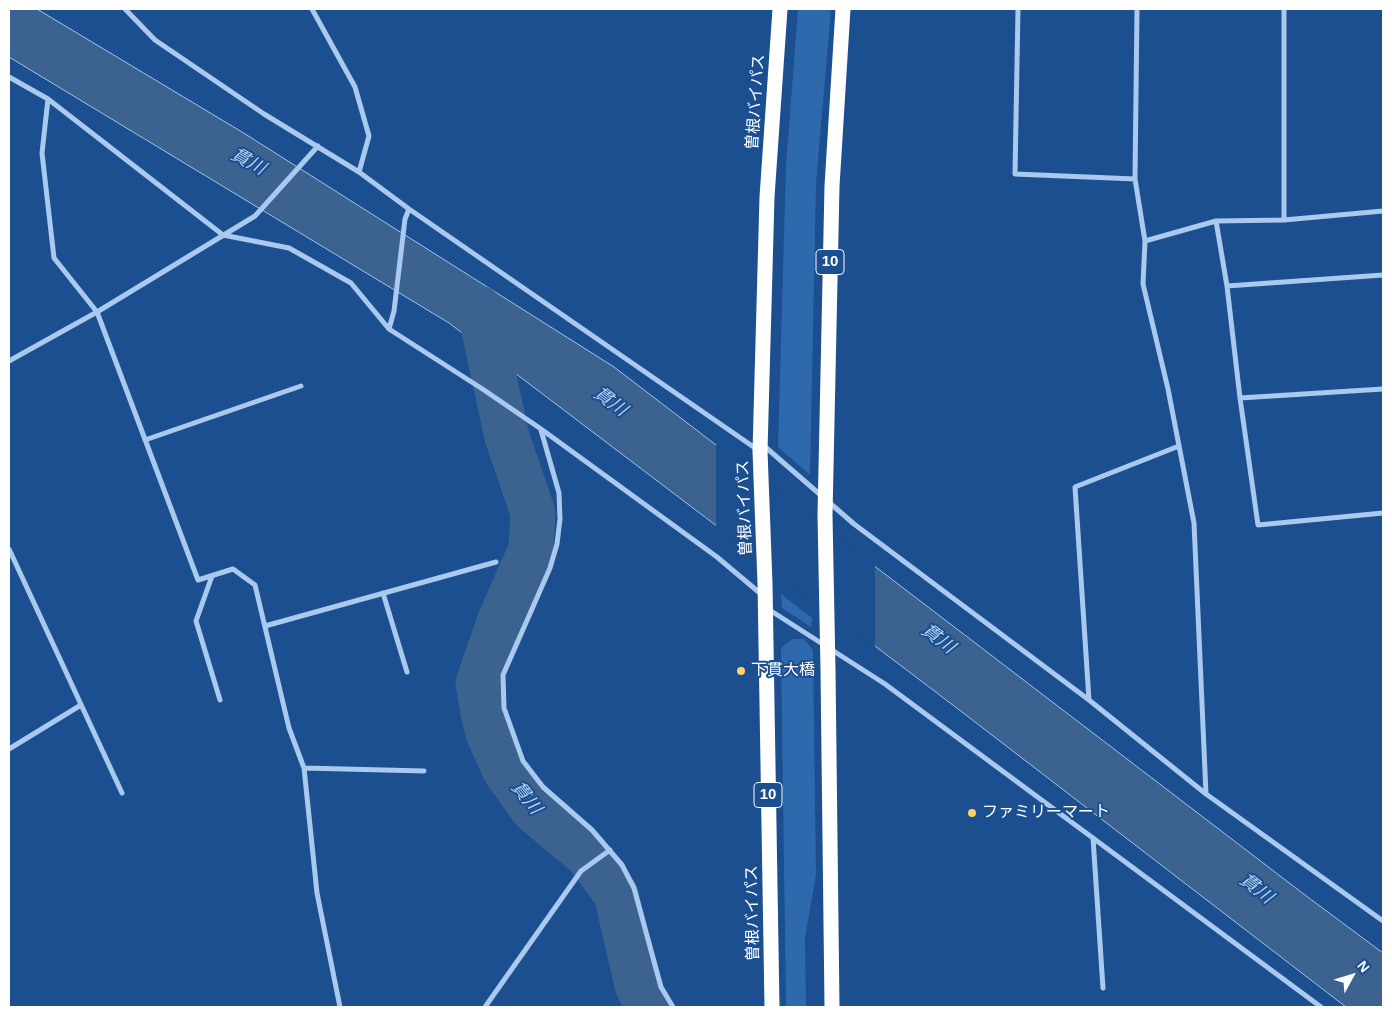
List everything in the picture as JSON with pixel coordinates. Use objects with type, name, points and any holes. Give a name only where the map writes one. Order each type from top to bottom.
[{"type":"highway","name":"曽根バイパス","points":[[772,1007],[765,596],[760,447],[767,197],[780,9]]},
{"type":"highway","name":"10","points":[[832,1007],[825,498],[832,186],[843,9]]},
{"type":"street","points":[[125,9],[155,40],[264,114],[359,172],[409,209],[760,447],[825,498],[854,524],[1089,700],[1206,794],[1383,921]]},
{"type":"street","points":[[312,9],[356,87],[369,136],[359,172]]},
{"type":"street","points":[[1018,9],[1015,174],[1135,180]]},
{"type":"street","points":[[1136,9],[1135,180],[1145,241],[1143,284],[1168,389],[1194,523],[1206,794]]},
{"type":"street","points":[[1284,9],[1284,220]]},
{"type":"street","points":[[9,76],[48,99],[223,235],[289,248],[351,283],[389,329],[541,429],[717,557],[828,649],[885,684],[1321,1007]]},
{"type":"street","points":[[48,99],[42,153],[54,258],[97,312],[198,580],[233,569],[255,585],[289,728],[304,768],[318,893],[340,1007]]},
{"type":"street","points":[[9,361],[97,312],[255,216],[318,146]]},
{"type":"street","points":[[389,329],[394,311],[405,219],[409,209]]},
{"type":"street","points":[[1145,241],[1216,221],[1284,220],[1383,211]]},
{"type":"street","points":[[1216,221],[1227,286],[1240,398],[1258,525],[1383,513]]},
{"type":"street","points":[[1227,286],[1383,274]]},
{"type":"street","points":[[145,440],[301,386]]},
{"type":"street","points":[[1240,398],[1383,389]]},
{"type":"street","points":[[541,429],[559,493],[560,519],[557,544],[550,568],[503,675],[504,708],[522,762],[543,787],[592,830],[622,865],[634,888],[661,987],[673,1007]]},
{"type":"street","points":[[1089,700],[1075,486],[1179,446]]},
{"type":"street","points":[[9,549],[122,792]]},
{"type":"street","points":[[265,626],[496,562]]},
{"type":"street","points":[[212,576],[196,621],[220,700]]},
{"type":"street","points":[[383,593],[407,672]]},
{"type":"street","points":[[9,749],[81,705]]},
{"type":"street","points":[[304,768],[424,771]]},
{"type":"street","points":[[1093,838],[1103,988]]},
{"type":"street","points":[[485,1007],[582,871],[610,850]]},
{"type":"shaded area","points":[[798,9],[831,9],[816,183],[810,475],[778,447],[786,166]]},
{"type":"shaded area","points":[[781,594],[812,618],[811,627],[782,608]]},
{"type":"shaded area","points":[[792,639],[804,639],[813,650],[816,875],[805,938],[806,1007],[786,1007],[781,648]]},
{"type":"water","points":[[9,9],[37,9],[242,132],[614,367],[1383,953],[1383,1007],[1346,1007],[962,712],[449,323],[9,57]]},
{"type":"pier","name":"下貫大橋","points":[[716,442],[875,564],[875,649],[716,528]]},
{"type":"waterway","name":"貫川","points":[[479,308],[507,437],[533,513],[531,549],[501,617],[478,683],[483,713],[488,733],[505,771],[533,810],[588,856],[616,894],[637,985],[647,1007]]},
{"type":"place","name":"下貫大橋","points":[[741,671]]},
{"type":"place","name":"ファミリーマート","points":[[972,813]]}]
